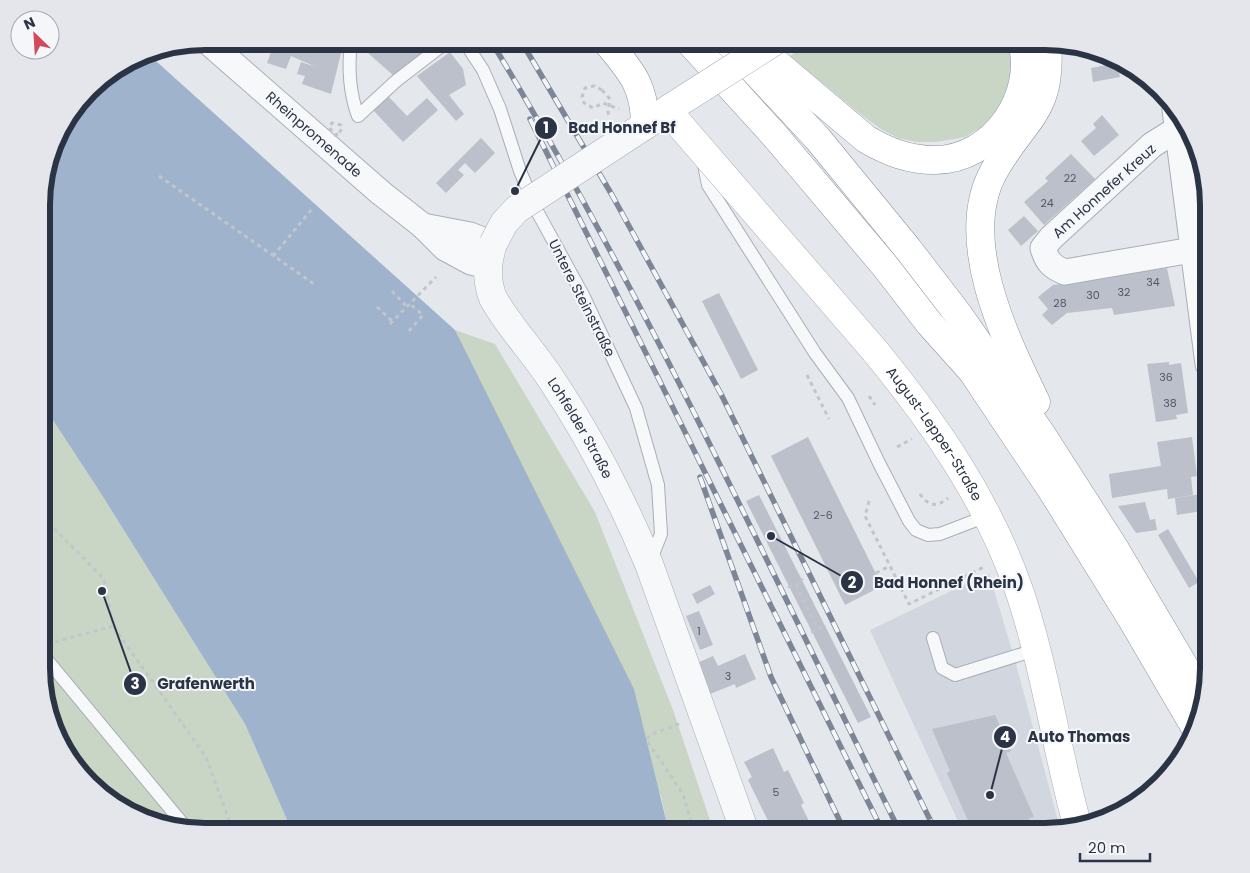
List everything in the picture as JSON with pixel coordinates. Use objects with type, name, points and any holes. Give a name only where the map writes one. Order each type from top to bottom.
[{"type":"main road","points":[[613,50],[630,70],[639,85],[644,101],[656,118],[762,50]]},
{"type":"main road","points":[[696,50],[821,189],[929,323],[972,371],[1053,492],[1130,616],[1191,721]]},
{"type":"main road","points":[[735,50],[818,139],[908,249],[975,338],[1078,492],[1135,582],[1198,690]]},
{"type":"main road","points":[[760,50],[866,139],[885,150],[901,156],[936,160],[960,155],[984,143],[997,132],[1011,115],[1023,88],[1026,75],[1025,50]]},
{"type":"main road","points":[[1047,50],[1047,76],[1042,101],[1036,113],[994,170],[981,206],[980,233],[987,276],[1008,339],[1078,492]]},
{"type":"main road","name":"August-Lepper-Straße","points":[[656,118],[875,351],[937,431],[987,516],[1019,591],[1035,650],[1075,820]]},
{"type":"main road","points":[[929,323],[961,378],[1043,499],[1118,620],[1184,736]]},
{"type":"street","name":"Rheinpromenade","points":[[217,50],[400,209],[423,226],[459,232],[491,255]]},
{"type":"street","points":[[491,255],[504,222],[517,209],[656,118]]},
{"type":"street","name":"Am Honnefer Kreuz","points":[[1175,121],[1152,145],[1051,238],[1044,248],[1046,259],[1053,268],[1064,272],[1192,250]]},
{"type":"street","name":"Am Honnefer Kreuz","points":[[1178,125],[1192,250],[1200,278]]},
{"type":"street","name":"Lohfelder Straße","points":[[491,255],[488,284],[498,306],[550,377],[589,440],[632,523],[649,564],[743,823]]},
{"type":"lane","points":[[350,50],[348,61],[352,98],[358,116],[396,81],[436,50]]},
{"type":"lane","name":"Untere Steinstraße","points":[[470,50],[483,70],[500,109],[520,171],[538,213],[584,297],[636,408],[658,486],[661,534],[649,564]]},
{"type":"lane","points":[[699,140],[708,185],[815,353],[848,398],[909,521],[916,530],[928,535],[940,534],[987,516]]},
{"type":"lane","points":[[933,638],[942,668],[955,675],[1035,650]]},
{"type":"lane","points":[[50,663],[181,821]]},
{"type":"path","points":[[603,103],[597,107],[590,107],[584,103],[582,97],[583,90],[594,86],[602,90],[610,99],[608,113],[614,122]]},
{"type":"path","points":[[332,123],[341,125],[342,129],[338,134],[335,135],[330,132],[329,128],[332,123]]},
{"type":"path","points":[[159,176],[314,284]]},
{"type":"path","points":[[273,256],[312,209]]},
{"type":"path","points":[[378,307],[391,322],[436,277]]},
{"type":"path","points":[[392,291],[423,315],[409,331]]},
{"type":"path","points":[[897,447],[907,442]]},
{"type":"path","points":[[869,501],[865,516],[909,604],[1005,557]]},
{"type":"path","points":[[50,524],[104,579],[113,626],[206,757],[230,823]]},
{"type":"path","points":[[876,573],[890,566]]},
{"type":"path","points":[[788,587],[796,585],[803,579]]},
{"type":"path","points":[[796,585],[818,628]]},
{"type":"path","points":[[51,643],[113,626]]},
{"type":"path","points":[[811,632],[826,626]]},
{"type":"path","points":[[691,823],[683,794],[646,739],[655,733],[704,714]]},
{"type":"shaded area","points":[[989,573],[1016,664],[1059,823],[959,823],[870,630]]},
{"type":"green space","points":[[798,50],[1012,50],[1016,69],[999,111],[983,126],[965,137],[936,142],[917,142],[898,138],[881,129],[790,56]]},
{"type":"green space","points":[[455,330],[495,344],[595,512],[673,710],[711,823],[667,823],[661,796]]},
{"type":"green space","points":[[50,416],[100,492],[245,724],[288,823],[194,823],[155,815],[127,802],[110,791],[88,770],[71,746],[55,708],[50,679]]},
{"type":"water","points":[[153,59],[455,330],[634,689],[667,823],[288,823],[245,724],[50,416],[51,184],[62,145],[71,127],[88,103],[119,76]]},
{"type":"building","points":[[272,50],[342,50],[331,94],[302,84],[305,76],[297,74],[301,62],[316,67],[291,56],[286,69],[267,63]]},
{"type":"building","points":[[368,50],[429,50],[395,77],[367,52]]},
{"type":"building","points":[[450,52],[463,69],[466,85],[449,95],[464,114],[456,121],[417,76]]},
{"type":"building","points":[[1110,64],[1118,68],[1120,77],[1093,82],[1091,68]]},
{"type":"building","points":[[388,96],[407,116],[427,98],[438,110],[403,142],[373,110]]},
{"type":"building","points":[[1102,115],[1119,135],[1094,156],[1081,141],[1096,128],[1093,124]]},
{"type":"building","points":[[481,138],[495,153],[475,173],[465,163],[458,170],[464,175],[446,193],[436,183]]},
{"type":"building","points":[[1071,154],[1095,179],[1044,225],[1024,202],[1048,181],[1045,178]]},
{"type":"building","points":[[1024,216],[1038,231],[1021,246],[1008,230]]},
{"type":"building","points":[[1167,268],[1175,306],[1114,315],[1112,308],[1067,313],[1052,325],[1042,315],[1048,309],[1038,297],[1053,285]]},
{"type":"building","points":[[719,293],[758,370],[741,379],[702,301]]},
{"type":"building","points":[[1169,362],[1169,365],[1181,363],[1188,413],[1176,415],[1177,419],[1156,422],[1147,364]]},
{"type":"building","points":[[808,437],[882,586],[845,605],[771,456]]},
{"type":"building","points":[[1192,437],[1197,476],[1191,477],[1193,495],[1168,499],[1167,489],[1112,498],[1109,474],[1161,466],[1157,442]]},
{"type":"building","points":[[1200,494],[1200,511],[1177,515],[1175,498]]},
{"type":"building","points":[[759,495],[871,717],[858,723],[746,501]]},
{"type":"building","points":[[1145,502],[1150,520],[1155,519],[1157,530],[1136,533],[1118,506]]},
{"type":"building","points":[[1168,529],[1199,582],[1189,588],[1158,535]]},
{"type":"building","points":[[710,585],[715,594],[697,604],[692,594]]},
{"type":"building","points":[[699,611],[713,645],[700,650],[686,616]]},
{"type":"building","points":[[745,654],[756,679],[736,688],[735,684],[710,694],[697,663],[713,656],[718,666]]},
{"type":"building","points":[[995,715],[1011,751],[1006,753],[1034,817],[1029,818],[1031,823],[969,823],[947,773],[950,771],[932,729]]},
{"type":"building","points":[[773,748],[784,772],[788,770],[804,803],[801,805],[810,823],[769,823],[748,780],[752,777],[744,762]]},
{"type":"railway","points":[[496,50],[601,234],[653,333],[704,432],[896,823]]},
{"type":"railway","points":[[526,50],[612,195],[721,394],[932,823]]},
{"type":"railway","points":[[530,119],[879,823]]},
{"type":"railway","points":[[700,477],[771,677],[841,823]]},
{"type":"place","name":"Bad Honnef Bf","points":[[515,191]]},
{"type":"place","name":"Bad Honnef (Rhein)","points":[[771,536]]},
{"type":"place","name":"Grafenwerth","points":[[102,591]]},
{"type":"place","name":"Auto Thomas","points":[[990,795]]}]
